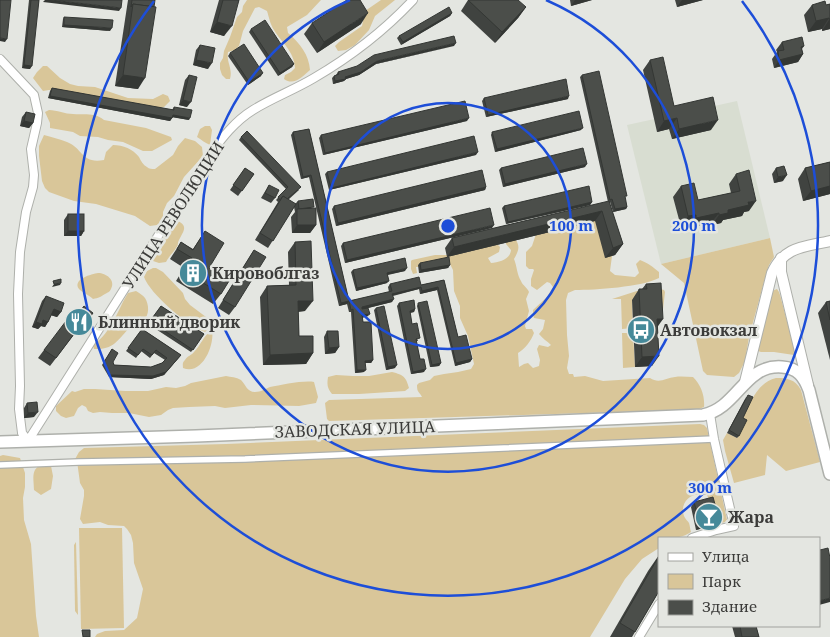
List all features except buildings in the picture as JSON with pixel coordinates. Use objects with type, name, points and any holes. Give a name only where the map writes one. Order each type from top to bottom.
[{"type":"main road","points":[[710,414],[727,404],[746,382],[757,373],[765,369],[779,367],[796,370],[801,374],[809,390],[830,474]]},
{"type":"main road","name":"ЗАВОДСКАЯ УЛИЦА","points":[[0,442],[710,414]]},
{"type":"street","name":"УЛИЦА РЕВОЛЮЦИИ","points":[[28,441],[195,176],[224,136],[251,111],[314,78],[351,55],[413,0]]},
{"type":"street","points":[[0,59],[34,94],[38,113],[38,124],[31,148],[34,175],[33,187],[26,212],[20,252],[18,294],[19,409],[22,433],[28,441]]},
{"type":"street","points":[[746,382],[772,272],[780,258],[797,249],[830,241]]},
{"type":"street","points":[[780,258],[809,390]]},
{"type":"street","points":[[695,537],[734,526],[710,414]]},
{"type":"street","points":[[0,466],[714,439]]},
{"type":"street","points":[[639,637],[658,606]]},
{"type":"shaded area","points":[[737,101],[770,238],[661,264],[627,125]]},
{"type":"green space","points":[[247,0],[321,0],[307,15],[287,27],[288,33],[303,50],[308,59],[310,70],[301,78],[291,82],[284,79],[285,75],[295,68],[294,62],[273,28],[267,11],[259,7],[255,8],[243,31],[239,46],[235,50],[228,52],[231,72],[230,79],[226,79],[222,75],[220,63],[224,51],[237,17],[242,12]]},
{"type":"green space","points":[[381,0],[395,0],[375,16],[369,30],[355,45],[346,50],[338,51],[335,46],[362,26],[365,11]]},
{"type":"green space","points":[[43,66],[47,66],[70,84],[95,87],[128,98],[153,99],[163,94],[168,96],[170,101],[164,107],[155,109],[49,90],[43,91],[33,78]]},
{"type":"green space","points":[[49,110],[70,114],[93,115],[104,120],[146,128],[171,137],[172,140],[152,151],[143,151],[123,142],[80,136],[73,132],[50,128],[45,112]]},
{"type":"green space","points":[[210,126],[212,130],[210,145],[197,137],[200,129]]},
{"type":"green space","points":[[44,135],[67,142],[77,148],[87,158],[97,161],[104,160],[106,152],[113,145],[124,147],[134,152],[144,165],[152,169],[155,169],[173,155],[185,138],[195,141],[202,147],[203,156],[184,177],[174,196],[167,203],[163,212],[163,220],[157,225],[150,226],[135,216],[96,204],[74,201],[49,192],[42,181],[39,156],[39,146]]},
{"type":"green space","points":[[597,217],[612,256],[610,271],[615,275],[635,277],[639,273],[636,264],[640,260],[659,272],[659,278],[630,286],[575,290],[568,293],[566,300],[569,356],[567,368],[569,374],[573,374],[574,377],[585,376],[603,381],[650,378],[659,381],[677,377],[693,377],[702,391],[704,407],[680,410],[329,421],[327,419],[325,403],[329,400],[422,397],[417,389],[419,383],[430,380],[434,376],[471,369],[474,364],[468,336],[460,318],[460,306],[454,291],[453,270],[449,262],[416,267],[417,273],[413,274],[411,269],[412,260],[435,255],[449,255],[496,243],[500,247],[499,252],[488,258],[491,263],[497,262],[509,256],[511,250],[506,244],[506,238],[515,239],[518,251],[514,259],[520,279],[529,292],[526,299],[529,311],[525,326],[526,329],[532,329],[534,333],[528,344],[518,353],[519,367],[528,363],[533,368],[539,366],[540,360],[537,349],[539,345],[548,347],[551,345],[539,334],[543,329],[545,320],[534,318],[533,310],[547,297],[553,287],[547,282],[537,290],[531,286],[534,270],[526,266],[526,252],[532,246],[536,234],[553,229],[567,230],[568,224]]},
{"type":"green space","points":[[175,220],[184,226],[177,247],[166,262],[159,263],[153,261],[152,253],[155,246]]},
{"type":"green space","points":[[770,238],[774,257],[767,271],[749,337],[745,361],[739,373],[734,377],[707,375],[703,371],[684,283],[661,264]]},
{"type":"green space","points":[[153,268],[163,272],[183,293],[190,305],[206,317],[209,323],[208,329],[205,332],[180,316],[154,292],[144,277],[147,271]]},
{"type":"green space","points":[[98,273],[104,274],[109,278],[112,286],[109,292],[93,299],[79,289],[78,282]]},
{"type":"green space","points":[[660,289],[665,292],[662,318],[632,300],[633,328],[622,329],[621,299],[612,299],[640,290]]},
{"type":"green space","points":[[777,289],[794,347],[794,355],[758,351],[772,291]]},
{"type":"green space","points":[[136,291],[144,297],[147,303],[147,316],[142,321],[133,325],[112,345],[102,349],[94,349],[93,345],[110,328],[128,293]]},
{"type":"green space","points":[[212,330],[211,343],[206,358],[196,368],[183,368],[183,363],[186,359]]},
{"type":"green space","points":[[622,333],[633,333],[635,367],[623,368]]},
{"type":"green space","points":[[392,372],[404,377],[409,388],[405,391],[359,394],[332,394],[329,390],[328,377],[336,375],[369,376]]},
{"type":"green space","points":[[226,376],[241,380],[248,390],[252,392],[286,384],[314,382],[318,397],[316,403],[299,406],[251,405],[225,408],[215,406],[173,408],[161,415],[149,417],[129,413],[93,413],[82,405],[74,416],[66,418],[56,411],[56,406],[72,391],[95,389],[148,391],[166,387],[176,388]]},
{"type":"green space","points":[[776,378],[790,380],[796,383],[801,390],[820,462],[786,471],[767,455],[765,475],[734,483],[723,440],[727,433],[737,438],[745,423],[741,421],[754,395],[763,384]]},
{"type":"green space","points":[[700,424],[707,428],[727,520],[715,525],[707,494],[691,496],[685,502],[683,511],[691,532],[680,537],[658,537],[658,549],[642,559],[625,579],[590,637],[95,637],[97,634],[105,631],[124,630],[137,618],[143,589],[134,563],[131,535],[127,529],[124,526],[108,525],[100,522],[83,524],[80,519],[84,490],[80,483],[77,461],[74,461],[79,452],[84,448],[226,444]]},
{"type":"green space","points":[[0,456],[20,458],[25,473],[24,520],[31,544],[39,637],[0,637]]},
{"type":"green space","points":[[43,464],[51,466],[53,476],[51,489],[41,495],[34,490],[34,471]]},
{"type":"green space","points":[[79,528],[122,528],[124,628],[81,629]]},
{"type":"green space","points":[[76,542],[78,615],[75,611],[74,545]]},
{"type":"place","name":"Кировоблгаз","points":[[193,273]]},
{"type":"place","name":"Блинный дворик","points":[[79,322]]},
{"type":"place","name":"Автовокзал","points":[[641,330]]},
{"type":"place","name":"Жара","points":[[709,517]]}]
